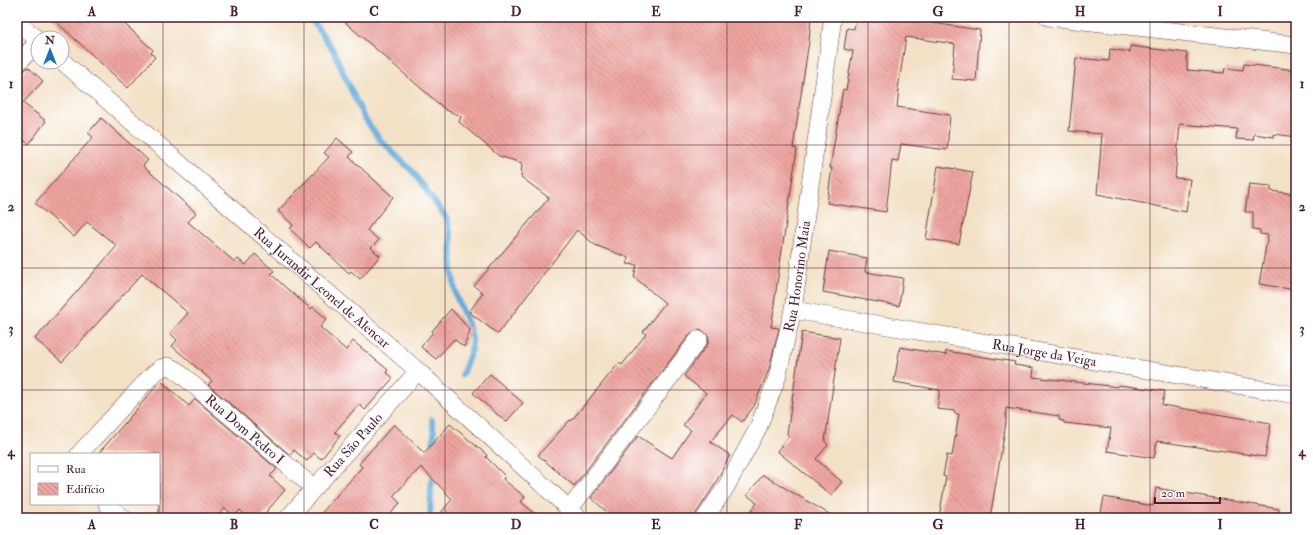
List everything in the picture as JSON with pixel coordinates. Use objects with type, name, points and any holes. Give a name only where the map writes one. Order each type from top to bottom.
[{"type":"street","name":"Rua Honorino Maia","points":[[705,518],[726,487],[758,428],[777,378],[793,310],[833,17]]},
{"type":"street","points":[[1048,17],[1296,45]]},
{"type":"street","points":[[17,22],[30,34]]},
{"type":"street","points":[[17,64],[30,50]]},
{"type":"street","name":"Rua Jurandir Leonel de Alencar","points":[[70,68],[418,371],[574,514]]},
{"type":"street","name":"Rua Jorge da Veiga","points":[[793,310],[1296,394]]},
{"type":"street","points":[[574,514],[700,339]]},
{"type":"street","name":"Rua Dom Pedro I","points":[[80,453],[152,375],[161,368],[168,366],[176,370],[314,488]]},
{"type":"street","name":"Rua São Paulo","points":[[288,518],[418,371]]},
{"type":"street","points":[[108,505],[123,518]]},
{"type":"building","points":[[51,17],[117,17],[153,50],[151,53],[155,57],[128,88],[70,35],[70,30],[65,30]]},
{"type":"building","points":[[339,17],[811,17],[809,41],[793,148],[797,149],[771,327],[779,328],[769,369],[754,406],[742,422],[733,415],[710,442],[730,455],[714,486],[693,518],[614,518],[591,498],[638,436],[672,458],[691,430],[683,425],[706,393],[684,376],[707,345],[709,340],[708,335],[700,329],[691,333],[574,486],[538,455],[570,420],[571,421],[619,363],[622,365],[646,334],[643,332],[665,303],[634,277],[637,265],[627,264],[629,258],[595,245],[577,230],[498,334],[469,312],[483,293],[474,286],[549,198],[521,177],[522,163],[499,156],[459,122],[461,116],[446,110]]},
{"type":"building","points":[[856,17],[891,17],[980,30],[976,81],[952,79],[955,44],[906,37],[898,89],[897,107],[950,115],[947,150],[901,144],[898,161],[892,160],[886,212],[827,203],[832,168],[830,168],[843,89],[846,90],[853,51],[844,49],[847,28],[854,29]]},
{"type":"building","points":[[1130,46],[1187,53],[1187,70],[1224,73],[1225,68],[1243,70],[1244,64],[1296,70],[1296,137],[1274,134],[1274,137],[1254,134],[1253,140],[1236,139],[1237,129],[1180,124],[1175,178],[1190,179],[1186,212],[1097,194],[1102,134],[1069,131],[1076,58],[1109,61],[1110,49],[1130,52]]},
{"type":"building","points":[[28,67],[43,81],[23,103],[46,121],[29,144],[17,135],[17,78]]},
{"type":"building","points":[[101,118],[148,160],[143,166],[196,213],[188,222],[235,262],[238,259],[246,265],[255,254],[274,271],[271,274],[284,286],[311,309],[313,307],[327,319],[320,327],[346,350],[353,341],[388,370],[386,372],[393,378],[365,410],[359,404],[335,432],[340,436],[321,459],[314,453],[307,461],[294,450],[290,455],[208,385],[212,381],[172,346],[177,340],[170,333],[188,313],[142,274],[62,362],[35,339],[117,246],[87,222],[74,237],[35,203],[93,137],[88,133]]},
{"type":"building","points":[[337,138],[353,152],[349,157],[393,197],[367,230],[379,240],[371,248],[380,256],[360,279],[351,271],[349,273],[316,242],[310,248],[290,229],[293,225],[278,211],[329,157],[324,153]]},
{"type":"building","points":[[938,166],[973,172],[959,244],[926,239]]},
{"type":"building","points":[[1249,184],[1271,186],[1271,191],[1296,194],[1296,290],[1259,284],[1268,235],[1260,234],[1260,230],[1253,229],[1253,212],[1245,212]]},
{"type":"building","points":[[829,251],[867,258],[865,272],[903,278],[899,306],[823,292]]},
{"type":"building","points":[[451,309],[470,330],[464,347],[454,339],[436,359],[421,347],[433,332],[432,331]]},
{"type":"building","points":[[802,332],[840,338],[825,441],[828,445],[816,459],[842,482],[831,495],[777,451],[789,436],[787,434]]},
{"type":"building","points":[[900,347],[946,355],[946,351],[1015,362],[1014,365],[1034,368],[1033,377],[1165,391],[1162,405],[1271,423],[1265,457],[1157,441],[1154,458],[1107,451],[1111,428],[1064,423],[1064,421],[1059,420],[1059,416],[1006,408],[1006,423],[990,518],[939,518],[946,477],[943,476],[947,455],[952,456],[959,414],[955,414],[955,411],[937,409],[940,390],[894,382]]},
{"type":"building","points":[[490,374],[523,403],[506,422],[473,393]]},
{"type":"building","points":[[161,381],[189,406],[195,399],[277,469],[270,476],[285,490],[261,518],[249,518],[240,510],[234,517],[225,508],[216,518],[159,518],[160,453],[99,453]]},
{"type":"building","points":[[394,424],[424,453],[450,424],[487,455],[486,457],[505,476],[503,479],[525,497],[521,502],[540,518],[437,518],[452,499],[421,467],[393,496],[400,503],[387,518],[317,518],[362,467],[359,464]]},
{"type":"building","points":[[763,475],[836,518],[746,518],[757,503],[747,495]]},
{"type":"building","points":[[1156,488],[1279,509],[1279,518],[1100,518],[1104,497],[1153,506]]},
{"type":"waterway","points":[[310,17],[333,50],[363,116],[380,140],[413,172],[447,219],[451,237],[452,270],[456,296],[468,324],[472,339],[471,351],[462,375]]},
{"type":"waterway","points":[[432,420],[434,434],[433,450]]},
{"type":"waterway","points":[[430,518],[432,471]]}]
